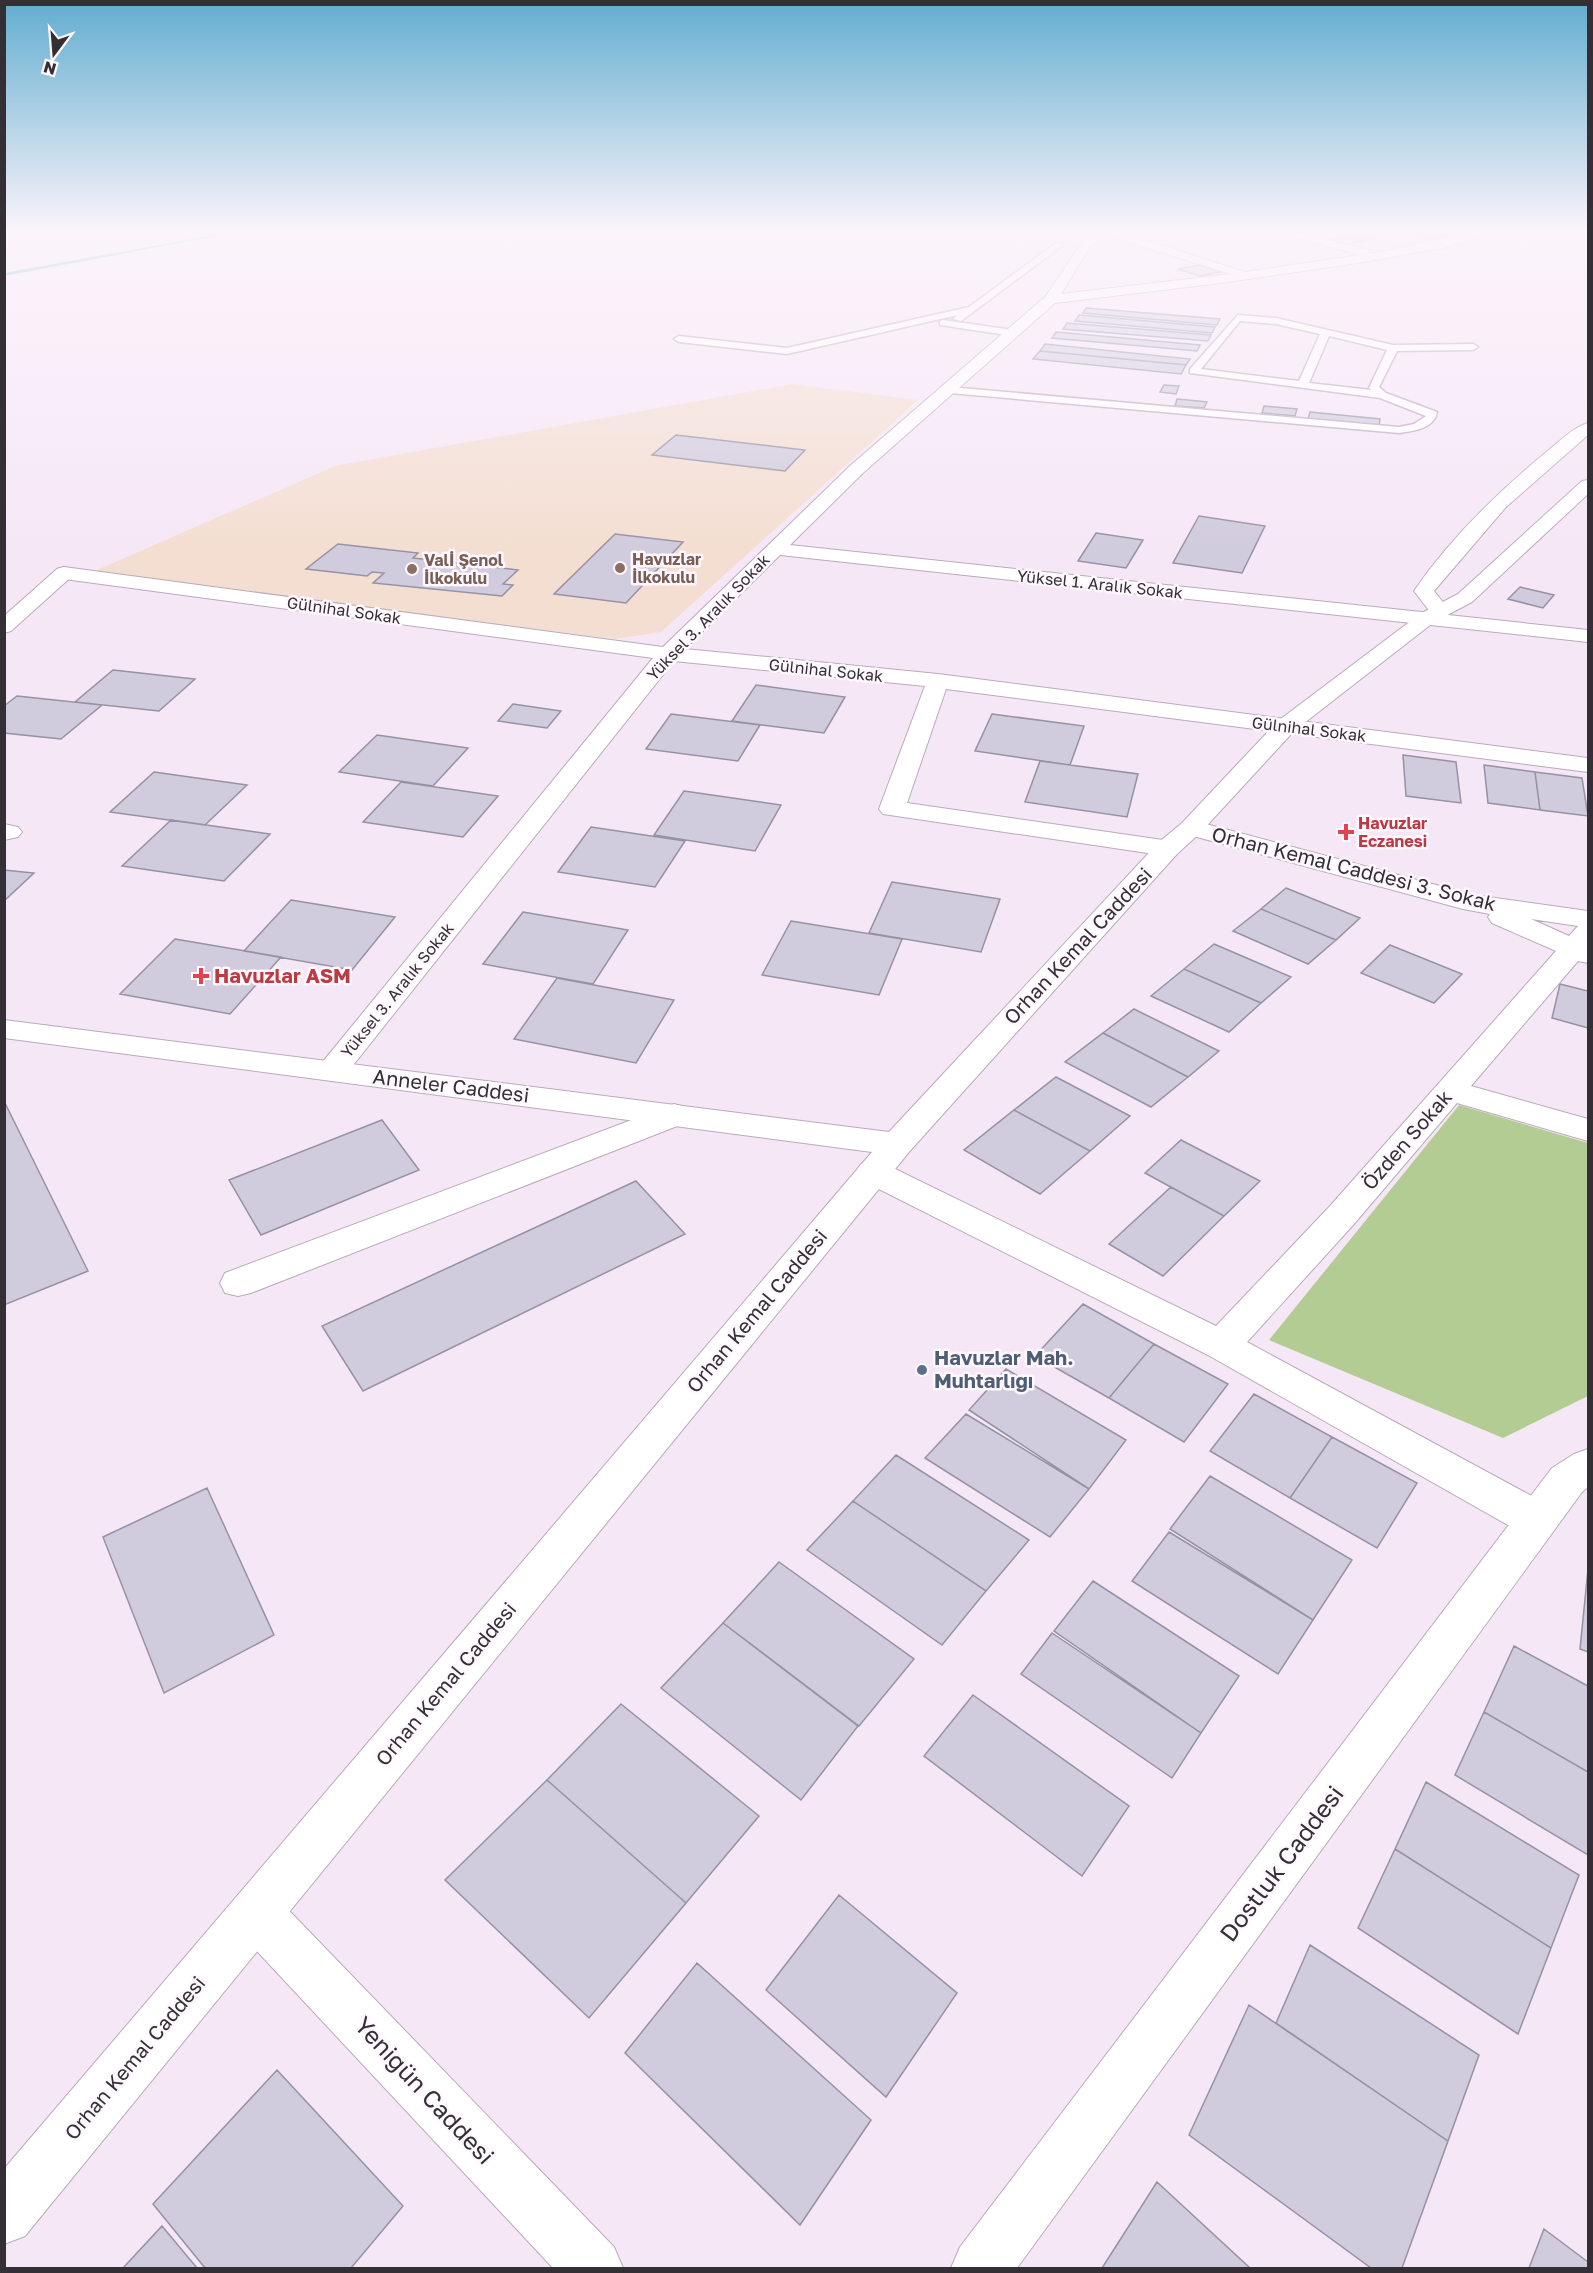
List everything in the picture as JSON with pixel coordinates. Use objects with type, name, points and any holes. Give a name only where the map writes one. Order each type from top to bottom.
[{"type":"street","name":"Yüksel 3. Aralık Sokak","points":[[332,1071],[668,654],[857,469],[1007,338]]},
{"type":"street","points":[[1434,614],[1424,591],[1454,550],[1554,453],[1588,428]]},
{"type":"street","name":"Orhan Kemal Caddesi","points":[[4,2215],[897,1144],[1286,726],[1434,614],[1465,598],[1588,485]]},
{"type":"street","name":"Yüksel 1. Aralık Sokak","points":[[773,549],[1434,614],[1527,629]]},
{"type":"street","name":"Gülnihal Sokak","points":[[4,627],[64,573],[668,654],[938,681],[1588,765]]},
{"type":"street","points":[[1527,629],[1588,621]]},
{"type":"street","points":[[1527,629],[1588,636]]},
{"type":"street","name":"Orhan Kemal Caddesi 3. Sokak","points":[[938,681],[892,809],[1180,838],[1473,903],[1588,919]]},
{"type":"street","points":[[1473,903],[1583,946]]},
{"type":"street","name":"Özden Sokak","points":[[1221,1345],[1342,1215],[1450,1091],[1583,946]]},
{"type":"street","name":"Anneler Caddesi","points":[[4,1029],[897,1144]]},
{"type":"street","points":[[1450,1091],[1588,1130]]},
{"type":"street","points":[[238,1283],[674,1115]]},
{"type":"street","points":[[873,1172],[1221,1345],[1537,1520]]},
{"type":"street","name":"Dostluk Caddesi","points":[[981,2268],[1567,1480],[1588,1466]]},
{"type":"street","name":"Yenigün Caddesi","points":[[256,1913],[593,2268]]},
{"type":"lane","points":[[679,339],[787,351],[843,338]]},
{"type":"lane","points":[[950,390],[1399,430],[1417,427],[1431,417],[1432,412],[1382,395],[1194,371],[1221,338]]},
{"type":"lane","points":[[1303,385],[1323,338]]},
{"type":"lane","points":[[1345,338],[1393,348],[1473,346]]},
{"type":"lane","points":[[1382,395],[1374,388],[1393,348]]},
{"type":"shaded area","points":[[792,384],[918,400],[661,632],[615,639],[90,573],[335,466]]},
{"type":"green space","points":[[1459,1105],[1588,1143],[1588,1396],[1503,1438],[1269,1340]]},
{"type":"building","points":[[1053,338],[1123,338],[1200,345],[1197,351]]},
{"type":"building","points":[[1173,338],[1209,338],[1208,341]]},
{"type":"building","points":[[1045,344],[1190,359],[1186,365],[1040,351]]},
{"type":"building","points":[[1040,351],[1186,365],[1181,374],[1033,359]]},
{"type":"building","points":[[1164,385],[1179,386],[1176,394],[1160,392]]},
{"type":"building","points":[[1177,399],[1207,402],[1204,408],[1175,406]]},
{"type":"building","points":[[1264,406],[1297,409],[1295,416],[1262,413]]},
{"type":"building","points":[[1310,412],[1380,419],[1379,426],[1308,419]]},
{"type":"building","points":[[676,435],[805,450],[785,471],[652,455]]},
{"type":"building","points":[[1199,516],[1265,526],[1242,573],[1173,563]]},
{"type":"building","points":[[1096,533],[1143,540],[1126,568],[1078,561]]},
{"type":"building","name":"Havuzlar İlkokulu","points":[[615,534],[683,542],[626,603],[554,594]]},
{"type":"building","name":"Valİ Şenol İlkokulu","points":[[338,544],[418,553],[413,558],[518,570],[503,584],[513,585],[502,596],[373,583],[384,573],[372,572],[367,576],[306,569]]},
{"type":"building","points":[[1520,587],[1554,595],[1543,608],[1508,599]]},
{"type":"building","points":[[113,670],[195,679],[159,711],[75,702]]},
{"type":"building","points":[[756,685],[845,697],[824,733],[732,721]]},
{"type":"building","points":[[17,696],[102,705],[61,739],[4,733],[4,706]]},
{"type":"building","points":[[513,704],[561,711],[547,728],[498,721]]},
{"type":"building","points":[[671,714],[760,725],[738,761],[646,749]]},
{"type":"building","points":[[992,714],[1084,726],[1070,765],[975,751]]},
{"type":"building","points":[[377,735],[468,748],[433,786],[339,772]]},
{"type":"building","points":[[1403,755],[1456,762],[1461,803],[1406,796]]},
{"type":"building","points":[[1040,761],[1138,774],[1127,817],[1025,802]]},
{"type":"building","points":[[1484,765],[1535,772],[1540,810],[1488,803]]},
{"type":"building","points":[[154,772],[247,785],[205,825],[110,812]]},
{"type":"building","points":[[1535,772],[1582,778],[1588,816],[1540,810]]},
{"type":"building","points":[[401,782],[498,796],[463,837],[363,822]]},
{"type":"building","points":[[684,791],[781,805],[755,851],[654,835]]},
{"type":"building","points":[[171,820],[270,834],[224,881],[122,866]]},
{"type":"building","points":[[591,827],[685,841],[655,887],[558,872]]},
{"type":"building","points":[[4,870],[34,873],[4,901]]},
{"type":"building","points":[[892,882],[1000,899],[981,952],[869,933]]},
{"type":"building","points":[[1286,888],[1360,918],[1336,940],[1261,909]]},
{"type":"building","points":[[291,900],[395,917],[352,970],[244,951]]},
{"type":"building","points":[[1261,909],[1336,940],[1308,964],[1233,931]]},
{"type":"building","points":[[523,912],[628,930],[593,984],[483,964]]},
{"type":"building","points":[[791,921],[902,939],[879,995],[762,975]]},
{"type":"building","name":"Havuzlar ASM","points":[[175,939],[281,957],[230,1014],[120,994]]},
{"type":"building","points":[[1214,944],[1291,977],[1261,1003],[1184,969]]},
{"type":"building","points":[[1390,945],[1462,974],[1434,1003],[1361,973]]},
{"type":"building","points":[[1184,969],[1261,1003],[1229,1032],[1151,996]]},
{"type":"building","points":[[557,978],[674,1000],[636,1063],[514,1039]]},
{"type":"building","points":[[1560,984],[1588,991],[1588,1028],[1552,1018]]},
{"type":"building","points":[[1134,1009],[1219,1051],[1188,1077],[1103,1033]]},
{"type":"building","points":[[1103,1033],[1188,1077],[1151,1107],[1065,1062]]},
{"type":"building","points":[[1056,1077],[1130,1116],[1090,1151],[1014,1110]]},
{"type":"building","points":[[4,1101],[88,1271],[4,1305]]},
{"type":"building","points":[[1014,1110],[1090,1151],[1040,1194],[964,1150]]},
{"type":"building","points":[[382,1120],[419,1170],[261,1235],[229,1180]]},
{"type":"building","points":[[1181,1140],[1260,1181],[1224,1216],[1145,1173]]},
{"type":"building","points":[[636,1181],[685,1234],[363,1391],[322,1326]]},
{"type":"building","points":[[1171,1187],[1224,1216],[1163,1276],[1109,1244]]},
{"type":"building","points":[[1083,1304],[1154,1344],[1109,1398],[1035,1356]]},
{"type":"building","points":[[1154,1344],[1228,1384],[1184,1442],[1109,1398]]},
{"type":"building","points":[[1006,1369],[1126,1440],[1089,1489],[969,1410]]},
{"type":"building","points":[[1254,1394],[1332,1437],[1290,1498],[1210,1451]]},
{"type":"building","points":[[966,1414],[1089,1489],[1050,1537],[925,1458]]},
{"type":"building","points":[[1332,1437],[1417,1483],[1377,1548],[1290,1498]]},
{"type":"building","points":[[896,1455],[1029,1540],[986,1591],[853,1501]]},
{"type":"building","points":[[1210,1476],[1352,1560],[1313,1620],[1170,1529]]},
{"type":"building","points":[[207,1488],[274,1635],[164,1693],[103,1537]]},
{"type":"building","points":[[853,1501],[986,1591],[942,1645],[807,1550]]},
{"type":"building","points":[[1169,1532],[1313,1620],[1278,1674],[1132,1581]]},
{"type":"building","points":[[779,1562],[914,1659],[859,1726],[723,1623]]},
{"type":"building","points":[[1588,1569],[1588,1652],[1580,1649]]},
{"type":"building","points":[[1093,1581],[1239,1676],[1201,1733],[1054,1631]]},
{"type":"building","points":[[723,1623],[858,1726],[801,1800],[661,1688]]},
{"type":"building","points":[[1052,1633],[1201,1733],[1172,1778],[1021,1674]]},
{"type":"building","points":[[1514,1646],[1588,1686],[1588,1772],[1484,1712]]},
{"type":"building","points":[[973,1695],[1129,1806],[1082,1876],[924,1756]]},
{"type":"building","points":[[621,1704],[759,1816],[686,1903],[547,1780]]},
{"type":"building","points":[[1484,1712],[1588,1772],[1588,1855],[1455,1775]]},
{"type":"building","points":[[547,1780],[686,1903],[589,2018],[445,1880]]},
{"type":"building","points":[[1426,1782],[1579,1875],[1551,1948],[1395,1849]]},
{"type":"building","points":[[1395,1849],[1551,1948],[1518,2034],[1358,1928]]},
{"type":"building","points":[[839,1895],[957,1993],[886,2097],[766,1990]]},
{"type":"building","points":[[1310,1945],[1479,2055],[1448,2141],[1276,2023]]},
{"type":"building","points":[[697,1963],[871,2120],[800,2225],[625,2053]]},
{"type":"building","points":[[1249,2005],[1448,2141],[1402,2268],[1371,2268],[1189,2135]]},
{"type":"building","points":[[277,2070],[403,2206],[351,2268],[205,2268],[153,2204]]},
{"type":"building","points":[[1157,2182],[1250,2268],[1102,2268]]},
{"type":"building","points":[[162,2226],[197,2268],[123,2268]]},
{"type":"building","points":[[1544,2229],[1588,2262],[1588,2268],[1529,2268]]},
{"type":"place","name":"Havuzlar İlkokulu","points":[[620,568]]},
{"type":"place","name":"Valİ Şenol İlkokulu","points":[[412,569]]},
{"type":"place","name":"Havuzlar Eczanesi","points":[[1346,832]]},
{"type":"place","name":"Havuzlar ASM","points":[[201,976]]},
{"type":"place","name":"Havuzlar Mah. Muhtarlığı","points":[[922,1370]]}]
